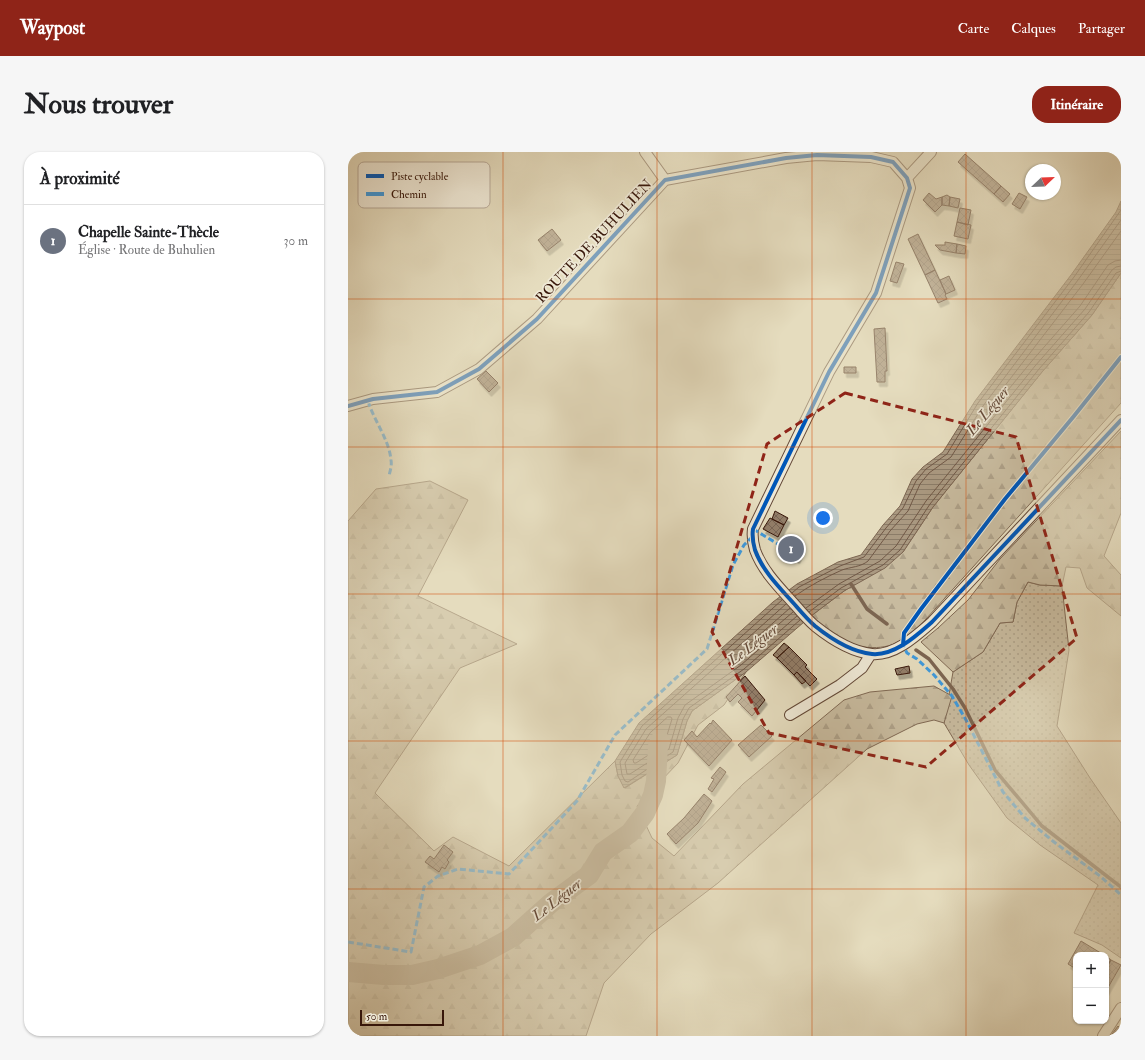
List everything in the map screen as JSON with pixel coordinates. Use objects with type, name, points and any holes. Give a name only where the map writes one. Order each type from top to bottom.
[{"type":"street","points":[[645,152],[665,180]]},
{"type":"street","points":[[931,152],[908,178],[910,188],[876,293],[830,372],[753,529],[752,537],[755,550],[763,567],[775,583],[815,626],[835,640],[871,654],[889,651],[913,639],[932,622],[1121,420]]},
{"type":"street","name":"ROUTE DE BUHULIEN","points":[[348,406],[373,399],[437,392],[480,370],[537,319],[665,180],[786,158],[817,155],[872,158],[893,162],[908,178]]},
{"type":"street","points":[[790,716],[840,685],[862,668],[871,654]]},
{"type":"street","points":[[1103,1036],[1121,1008]]},
{"type":"highlighted area","points":[[845,393],[1016,437],[1077,638],[926,767],[769,733],[712,632],[767,444]]},
{"type":"green space","points":[[1121,273],[1121,403],[917,629],[889,646],[872,648],[846,643],[828,633],[811,616],[844,591],[903,552],[933,507],[1042,372],[1092,315]]},
{"type":"green space","points":[[1121,431],[1121,513],[1104,556],[1121,575],[1121,616],[1087,588],[1080,568],[1066,567],[1062,586],[1040,585],[1028,582],[1017,602],[1013,622],[1000,623],[983,652],[953,672],[921,642],[968,600],[1000,559]]},
{"type":"green space","points":[[430,481],[468,500],[418,596],[517,644],[460,668],[375,793],[434,851],[453,837],[509,866],[615,761],[618,776],[625,788],[677,755],[687,721],[692,711],[746,672],[724,705],[698,725],[678,763],[637,806],[652,838],[674,856],[743,784],[844,700],[870,692],[934,686],[952,696],[944,723],[934,720],[917,724],[867,749],[718,883],[651,934],[604,983],[586,1036],[348,1036],[348,521],[376,489]]},
{"type":"green space","points":[[1028,582],[1040,585],[1062,586],[1069,650],[1057,726],[1121,823],[1121,958],[1102,945],[1074,933],[1098,885],[1040,845],[1007,818],[969,765],[944,723],[953,672],[983,652],[1000,623],[1013,622],[1017,602]]},
{"type":"water","points":[[1121,201],[1121,273],[1092,315],[1042,372],[933,507],[903,552],[885,568],[844,591],[811,616],[746,672],[692,711],[687,721],[677,755],[624,788],[618,776],[615,761],[639,723],[773,602],[797,584],[838,562],[861,555],[883,525],[900,506],[912,479],[923,467],[943,452],[975,401],[1071,275],[1116,212]]},
{"type":"building","points":[[965,154],[1001,186],[994,194],[958,162]]},
{"type":"building","points":[[1001,186],[1010,194],[1003,202],[994,194]]},
{"type":"building","points":[[929,193],[936,199],[942,197],[942,205],[935,212],[923,200]]},
{"type":"building","points":[[1019,193],[1025,196],[1025,200],[1020,209],[1012,204]]},
{"type":"building","points":[[947,195],[950,197],[949,206],[942,205],[942,197]]},
{"type":"building","points":[[950,197],[960,199],[958,208],[949,206]]},
{"type":"building","points":[[960,208],[971,210],[968,225],[957,222]]},
{"type":"building","points":[[957,222],[971,225],[968,239],[954,236]]},
{"type":"building","points":[[552,229],[561,240],[547,251],[538,240]]},
{"type":"building","points":[[918,234],[935,270],[925,275],[908,239]]},
{"type":"building","points":[[945,242],[957,244],[956,253],[940,250],[935,245],[945,245]]},
{"type":"building","points":[[957,244],[966,246],[965,254],[956,253]]},
{"type":"building","points":[[896,262],[904,264],[897,283],[890,281]]},
{"type":"building","points":[[935,270],[947,299],[938,303],[925,275]]},
{"type":"building","points":[[949,276],[955,290],[946,294],[940,280]]},
{"type":"building","points":[[885,328],[887,371],[885,371],[885,382],[877,382],[874,329]]},
{"type":"building","points":[[844,367],[856,367],[856,373],[844,373]]},
{"type":"building","points":[[486,371],[498,383],[489,392],[477,379]]},
{"type":"building","points":[[775,511],[788,518],[784,525],[772,519]]},
{"type":"building","points":[[770,518],[784,525],[778,537],[763,529]]},
{"type":"building","points":[[785,539],[792,543],[793,540],[800,545],[799,547],[802,549],[797,559],[793,557],[792,559],[779,549]]},
{"type":"building","points":[[784,643],[789,647],[777,658],[773,655]]},
{"type":"building","points":[[789,647],[807,665],[805,667],[817,679],[810,686],[797,672],[794,675],[777,658]]},
{"type":"building","points":[[909,666],[910,673],[897,675],[895,669]]},
{"type":"building","points":[[797,672],[806,681],[802,684],[794,675]]},
{"type":"building","points":[[745,676],[765,700],[752,716],[738,702],[742,698],[738,694],[730,702],[726,697]]},
{"type":"building","points":[[713,720],[732,740],[709,766],[684,740],[692,731],[697,737],[710,723],[711,724]]},
{"type":"building","points":[[761,725],[772,736],[749,757],[738,745]]},
{"type":"building","points":[[720,767],[726,772],[712,792],[708,789],[714,779],[711,778]]},
{"type":"building","points":[[704,794],[712,801],[698,823],[676,844],[667,834],[684,818]]},
{"type":"building","points":[[444,845],[453,852],[447,860],[449,862],[445,869],[442,867],[439,872],[425,862],[430,856],[434,859]]},
{"type":"building","points":[[1081,941],[1099,952],[1075,952]]},
{"type":"building","points":[[1073,955],[1073,967],[1068,964]]},
{"type":"building","points":[[1111,960],[1121,965],[1109,986],[1109,963]]},
{"type":"building","points":[[1118,1026],[1121,1029],[1121,1036],[1115,1036],[1112,1034]]},
{"type":"waterway","points":[[851,584],[867,609],[887,624]]},
{"type":"waterway","points":[[916,650],[929,659],[953,689],[965,708],[995,770],[1042,826],[1121,887]]},
{"type":"waterway","name":"Le Léguer","points":[[348,972],[384,975],[412,975],[438,969],[480,955],[513,937],[551,903],[589,875],[603,852],[630,833],[645,813],[653,795],[656,781],[658,746],[660,741]]},
{"type":"marked path","points":[[368,401],[390,452],[391,464],[389,476]]},
{"type":"marked path","points":[[753,529],[778,544]]},
{"type":"marked path","points":[[348,942],[411,952],[424,887],[438,876],[458,869],[509,874],[577,801],[615,735],[707,649],[733,565],[744,545],[752,537]]},
{"type":"marked path","points":[[903,642],[907,653],[917,659],[934,675],[952,696],[1003,792],[1025,818],[1054,842],[1100,876],[1121,895]]},
{"type":"cycle path","points":[[348,406],[373,399],[437,392],[479,369],[537,319],[665,180],[786,158],[817,155],[871,157],[893,162],[907,178],[910,188],[876,293],[829,372],[753,529],[754,547],[763,566],[779,587],[815,626],[842,644],[864,653],[881,654],[889,652],[905,644],[932,622],[1121,420]]},
{"type":"cycle path","points":[[903,645],[904,633],[921,609],[1005,499],[1121,357]]},
{"type":"place","name":"Chapelle Sainte-Thècle","points":[[791,549]]}]
